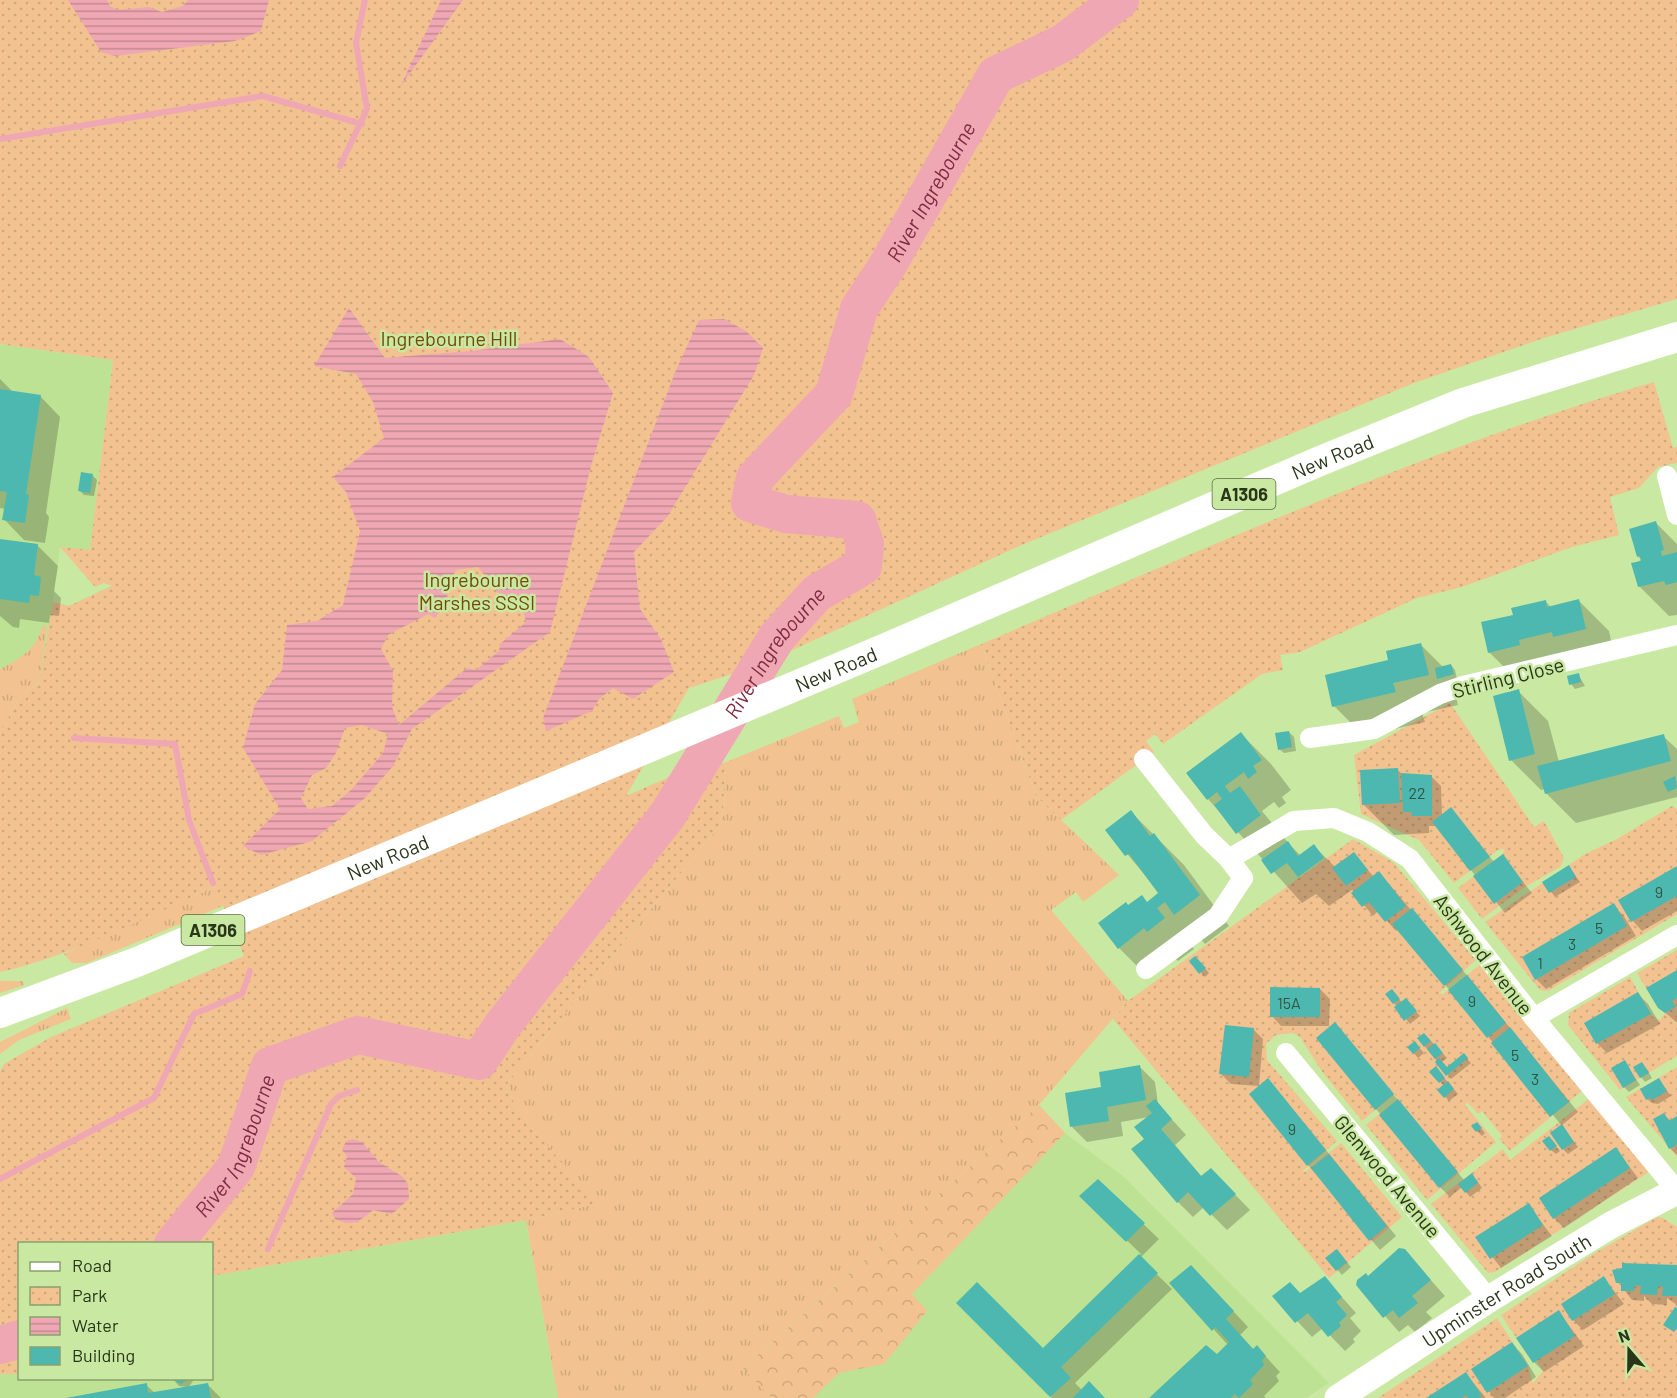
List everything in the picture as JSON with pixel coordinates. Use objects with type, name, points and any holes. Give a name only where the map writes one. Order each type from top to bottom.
[{"type":"main road","name":"New Road","points":[[0,1013],[137,962],[821,675],[1320,461],[1463,403],[1677,337]]},
{"type":"street","points":[[1667,476],[1677,515]]},
{"type":"street","name":"Stirling Close","points":[[1310,738],[1374,729],[1440,694],[1463,686],[1677,635]]},
{"type":"street","points":[[1144,759],[1204,835],[1236,855],[1243,878],[1218,916],[1146,969]]},
{"type":"street","name":"Ashwood Avenue","points":[[1236,855],[1294,821],[1334,818],[1368,831],[1410,859],[1534,1018],[1676,1193]]},
{"type":"street","points":[[1534,1018],[1677,935]]},
{"type":"street","name":"Glenwood Avenue","points":[[1286,1053],[1489,1299]]},
{"type":"street","name":"Upminster Road South","points":[[1338,1398],[1489,1299],[1611,1225],[1676,1193]]},
{"type":"shaded area","points":[[0,344],[113,360],[90,551],[60,547],[53,602],[69,606],[113,585],[39,682],[39,639],[24,657],[0,669]]},
{"type":"shaded area","points":[[1039,1105],[1065,1133],[1123,1176],[1329,1383],[1306,1398],[772,1398]]},
{"type":"shaded area","points":[[526,1220],[558,1398],[0,1398],[0,1374],[18,1374],[18,1380],[213,1380],[213,1276]]},
{"type":"green space","points":[[0,0],[1677,0],[1677,299],[1544,338],[1414,383],[1017,547],[760,665],[689,688],[626,796],[667,778],[726,762],[722,823],[507,1084],[515,1106],[596,1204],[526,1220],[213,1276],[213,1242],[18,1242],[18,1374],[0,1374],[0,1071],[4,1064],[51,1037],[244,956],[215,887],[81,946],[0,972],[0,733],[20,697],[39,682],[53,602],[69,606],[112,586],[104,583],[95,587],[60,547],[90,550],[113,360],[0,344]]},
{"type":"green space","points":[[1654,382],[1673,448],[1677,447],[1677,463],[1658,467],[1639,488],[1610,497],[1619,535],[1572,547],[1462,587],[1417,598],[1300,652],[1280,655],[1283,670],[1262,674],[1163,744],[1155,734],[1146,741],[1154,752],[1061,820],[1036,796],[981,644],[1230,538],[1398,470],[1482,438]]},
{"type":"green space","points":[[43,625],[47,626],[39,682],[20,697],[0,733],[0,669],[15,661],[32,647]]},
{"type":"green space","points":[[981,644],[1036,796],[1119,875],[1083,902],[1076,892],[1051,910],[1128,1001],[1039,1105],[743,1368],[772,1398],[558,1398],[526,1220],[595,1204],[515,1106],[507,1084],[722,823],[726,762],[839,716],[844,728],[859,722],[852,699]]},
{"type":"green space","points":[[671,693],[504,788],[87,963],[72,963],[64,954],[105,934]]},
{"type":"green space","points":[[1450,703],[1534,827],[1544,821],[1564,858],[1560,867],[1523,888],[1482,919],[1458,888],[1503,854],[1504,849],[1498,850],[1454,883],[1419,840],[1361,814],[1354,755]]},
{"type":"green space","points":[[1672,806],[1677,809],[1677,914],[1548,991],[1540,990],[1485,922],[1585,854],[1617,839]]},
{"type":"green space","points":[[1353,839],[1393,862],[1476,960],[1439,993],[1443,994],[1481,964],[1583,1090],[1510,1151],[1499,1139],[1502,1136],[1482,1111],[1478,1114],[1467,1102],[1465,1105],[1496,1142],[1427,1200],[1366,1125],[1397,1100],[1395,1094],[1362,1121],[1323,1073],[1300,1037],[1293,1033],[1276,1035],[1266,1044],[1267,1060],[1337,1141],[1302,1172],[1341,1143],[1402,1217],[1329,1278],[1113,1019],[1128,1001]]},
{"type":"green space","points":[[1677,950],[1677,1056],[1620,1090],[1568,1025],[1569,1013],[1630,977],[1653,1017],[1660,1020],[1665,1013],[1658,1008],[1637,973]]},
{"type":"green space","points":[[0,981],[23,981],[24,985],[0,993]]},
{"type":"green space","points":[[67,1008],[71,1019],[19,1040],[0,1054],[0,1042]]},
{"type":"green space","points":[[1677,1067],[1677,1157],[1626,1097]]},
{"type":"green space","points":[[1590,1098],[1649,1172],[1495,1272],[1488,1273],[1431,1204],[1503,1149],[1510,1160]]},
{"type":"green space","points":[[1039,1105],[1065,1133],[912,1294],[927,1311],[884,1364],[839,1373],[813,1398],[772,1398],[743,1368]]},
{"type":"green space","points":[[1657,1217],[1677,1227],[1677,1398],[1378,1398],[1497,1318],[1528,1366],[1533,1383],[1543,1371],[1537,1361],[1533,1363],[1501,1315],[1593,1254]]},
{"type":"water","points":[[68,0],[107,0],[110,6],[118,10],[149,7],[162,12],[183,6],[188,0],[269,0],[261,31],[235,41],[115,56],[101,52]]},
{"type":"water","points":[[441,0],[463,0],[400,87]]},
{"type":"water","points":[[349,308],[385,358],[472,351],[560,339],[589,357],[613,393],[591,466],[550,632],[412,729],[393,766],[365,798],[312,841],[261,855],[243,846],[280,809],[243,748],[255,704],[282,670],[287,625],[317,621],[343,605],[360,531],[346,492],[333,477],[384,438],[373,402],[356,374],[314,366]],"holes":[[[478,567],[499,594],[524,613],[526,622],[500,644],[499,651],[476,670],[467,668],[399,725],[392,707],[393,671],[381,649],[388,635],[428,614],[435,618],[447,601],[446,590],[456,570]],[[362,725],[388,734],[383,753],[351,790],[332,806],[308,809],[301,798],[312,775],[326,768],[336,753],[345,728]]]},
{"type":"water","points":[[724,319],[746,331],[763,348],[754,375],[667,517],[634,552],[640,609],[661,639],[674,672],[633,699],[613,688],[599,699],[592,711],[546,731],[543,718],[676,370],[699,320]]},
{"type":"water","points":[[353,1139],[362,1142],[379,1162],[403,1177],[408,1184],[409,1199],[392,1214],[373,1210],[364,1218],[351,1223],[335,1219],[332,1213],[353,1194],[356,1178],[344,1167],[347,1156],[342,1150],[346,1141]]},
{"type":"building","points":[[0,389],[41,395],[26,494],[29,495],[25,523],[2,520],[7,492],[0,491]]},
{"type":"building","points":[[81,472],[93,474],[90,493],[78,491]]},
{"type":"building","points":[[1656,521],[1664,550],[1661,551],[1662,556],[1677,552],[1677,582],[1666,585],[1664,581],[1638,587],[1631,563],[1641,561],[1640,556],[1637,557],[1629,529]]},
{"type":"building","points":[[0,539],[38,544],[34,575],[41,577],[39,596],[30,595],[29,603],[0,599]]},
{"type":"building","points":[[1579,599],[1586,629],[1553,637],[1552,632],[1519,640],[1520,645],[1488,653],[1481,622],[1513,615],[1511,608],[1546,600],[1547,607]]},
{"type":"building","points":[[1421,643],[1429,675],[1393,683],[1396,692],[1332,707],[1325,675],[1388,660],[1386,651]]},
{"type":"building","points":[[1451,664],[1454,674],[1437,679],[1435,668]]},
{"type":"building","points":[[1579,673],[1581,682],[1569,685],[1567,676]]},
{"type":"building","points":[[1519,689],[1535,754],[1509,761],[1493,696]]},
{"type":"building","points":[[1289,731],[1292,747],[1278,750],[1275,733]]},
{"type":"building","points":[[1241,732],[1262,760],[1253,766],[1257,772],[1248,779],[1244,772],[1225,786],[1230,793],[1240,786],[1261,815],[1236,834],[1214,805],[1222,799],[1217,792],[1207,800],[1186,773]]},
{"type":"building","points":[[1664,734],[1671,761],[1545,794],[1537,766]]},
{"type":"building","points":[[1398,768],[1400,803],[1362,805],[1360,770]]},
{"type":"building","points":[[1401,773],[1432,775],[1432,816],[1411,816],[1412,812],[1403,812]]},
{"type":"building","points":[[1675,776],[1677,788],[1668,792],[1663,782]]},
{"type":"building","points":[[1451,807],[1490,857],[1470,871],[1432,822]]},
{"type":"building","points":[[1131,810],[1150,836],[1154,833],[1200,895],[1174,915],[1165,902],[1157,908],[1165,918],[1147,932],[1144,928],[1118,949],[1098,923],[1126,902],[1128,905],[1142,895],[1147,902],[1158,893],[1129,854],[1125,856],[1105,830]]},
{"type":"building","points":[[1288,841],[1298,856],[1314,844],[1324,858],[1298,877],[1287,863],[1271,874],[1261,860]]},
{"type":"building","points":[[1354,852],[1368,870],[1346,886],[1332,868]]},
{"type":"building","points":[[1503,854],[1523,882],[1494,904],[1473,876]]},
{"type":"building","points":[[1569,865],[1576,877],[1549,893],[1542,882]]},
{"type":"building","points":[[1677,866],[1677,896],[1631,922],[1618,900]]},
{"type":"building","points":[[1379,871],[1406,906],[1385,922],[1369,902],[1362,907],[1351,893]]},
{"type":"building","points":[[1614,903],[1627,926],[1535,980],[1522,957]]},
{"type":"building","points":[[1412,908],[1463,970],[1444,986],[1392,924]]},
{"type":"building","points":[[1195,956],[1206,968],[1199,974],[1189,961]]},
{"type":"building","points":[[1677,970],[1677,998],[1672,1001],[1676,1007],[1665,1013],[1658,1008],[1646,988]]},
{"type":"building","points":[[1467,975],[1506,1023],[1487,1038],[1448,990]]},
{"type":"building","points":[[1270,987],[1320,988],[1320,1017],[1270,1017]]},
{"type":"building","points":[[1392,989],[1400,999],[1393,1004],[1385,994]]},
{"type":"building","points":[[1638,992],[1651,1014],[1596,1044],[1584,1023]]},
{"type":"building","points":[[1406,998],[1417,1011],[1404,1021],[1394,1007]]},
{"type":"building","points":[[1335,1022],[1394,1094],[1375,1110],[1316,1038]]},
{"type":"building","points":[[1225,1025],[1254,1028],[1249,1077],[1219,1074]]},
{"type":"building","points":[[1510,1027],[1569,1102],[1550,1117],[1491,1043]]},
{"type":"building","points":[[1424,1033],[1431,1041],[1424,1047],[1417,1038]]},
{"type":"building","points":[[1415,1041],[1420,1048],[1413,1054],[1407,1047]]},
{"type":"building","points":[[1435,1043],[1443,1053],[1435,1059],[1427,1049]]},
{"type":"building","points":[[1464,1053],[1468,1058],[1446,1076],[1435,1062],[1439,1058],[1447,1067]]},
{"type":"building","points":[[1625,1060],[1636,1080],[1623,1088],[1611,1068]]},
{"type":"building","points":[[1642,1062],[1649,1073],[1640,1078],[1633,1067]]},
{"type":"building","points":[[1140,1065],[1146,1100],[1107,1107],[1109,1121],[1070,1127],[1065,1093],[1101,1087],[1099,1072]]},
{"type":"building","points":[[1436,1066],[1445,1078],[1439,1083],[1429,1072]]},
{"type":"building","points":[[1268,1078],[1326,1150],[1307,1166],[1249,1094]]},
{"type":"building","points":[[1659,1078],[1667,1091],[1652,1100],[1650,1098],[1646,1100],[1640,1089]]},
{"type":"building","points":[[1448,1081],[1454,1089],[1444,1098],[1437,1090]]},
{"type":"building","points":[[1155,1099],[1172,1119],[1161,1129],[1201,1176],[1211,1168],[1236,1194],[1210,1216],[1188,1192],[1177,1203],[1131,1149],[1144,1139],[1134,1127],[1152,1113],[1146,1106]]},
{"type":"building","points":[[1398,1099],[1458,1172],[1439,1188],[1379,1115]]},
{"type":"building","points":[[1664,1113],[1669,1121],[1677,1116],[1677,1145],[1669,1149],[1653,1119]]},
{"type":"building","points":[[1477,1122],[1482,1128],[1476,1132],[1471,1126]]},
{"type":"building","points":[[1562,1124],[1574,1142],[1562,1150],[1550,1133]]},
{"type":"building","points":[[1549,1136],[1557,1146],[1550,1151],[1542,1141]]},
{"type":"building","points":[[1616,1147],[1630,1168],[1553,1219],[1539,1198]]},
{"type":"building","points":[[1329,1154],[1387,1226],[1369,1241],[1311,1168]]},
{"type":"building","points":[[1472,1173],[1478,1183],[1465,1193],[1458,1184]]},
{"type":"building","points":[[1098,1179],[1145,1223],[1126,1242],[1079,1196]]},
{"type":"building","points":[[1529,1203],[1543,1225],[1490,1259],[1475,1237]]},
{"type":"building","points":[[1399,1248],[1405,1249],[1431,1280],[1412,1296],[1418,1303],[1399,1318],[1393,1310],[1383,1318],[1356,1285],[1357,1280],[1366,1273],[1368,1276]]},
{"type":"building","points":[[1337,1249],[1347,1262],[1336,1271],[1325,1258]]},
{"type":"building","points":[[1139,1254],[1158,1273],[1061,1367],[1071,1378],[1050,1397],[956,1303],[977,1282],[1043,1348]]},
{"type":"building","points":[[1622,1263],[1677,1265],[1677,1296],[1662,1296],[1663,1287],[1658,1286],[1657,1295],[1640,1294],[1641,1286],[1635,1285],[1634,1291],[1621,1291],[1621,1283],[1616,1283],[1612,1270],[1622,1268]]},
{"type":"building","points":[[1191,1265],[1234,1311],[1226,1319],[1253,1349],[1257,1345],[1266,1356],[1262,1360],[1264,1365],[1250,1380],[1253,1384],[1239,1398],[1235,1394],[1231,1398],[1149,1398],[1206,1345],[1217,1354],[1229,1342],[1215,1327],[1212,1331],[1169,1283]]},
{"type":"building","points":[[1325,1276],[1342,1297],[1336,1302],[1347,1315],[1339,1323],[1341,1326],[1328,1337],[1308,1313],[1295,1323],[1272,1296],[1290,1282],[1300,1293]]},
{"type":"building","points":[[1604,1276],[1615,1294],[1572,1321],[1561,1304]]},
{"type":"building","points":[[1675,1307],[1677,1308],[1677,1328],[1674,1332],[1663,1325]]},
{"type":"building","points":[[1559,1310],[1575,1336],[1533,1363],[1516,1338]]},
{"type":"building","points":[[1512,1342],[1528,1366],[1487,1393],[1471,1369]]},
{"type":"building","points":[[1466,1372],[1482,1396],[1479,1398],[1468,1398],[1466,1395],[1462,1398],[1426,1398]]},
{"type":"building","points":[[173,1380],[187,1380],[181,1384]]},
{"type":"building","points":[[1089,1381],[1105,1398],[1073,1398]]},
{"type":"building","points":[[147,1383],[148,1393],[208,1383],[211,1398],[66,1398]]},
{"type":"waterway","points":[[340,166],[367,109],[356,43],[365,0]]},
{"type":"waterway","name":"River Ingrebourne","points":[[175,1242],[236,1167],[270,1066],[358,1035],[479,1061],[502,1026],[667,816],[777,637],[817,593],[863,566],[865,544],[857,520],[786,514],[750,503],[755,478],[834,394],[859,309],[889,263],[996,75],[1063,43],[1120,0]]},
{"type":"waterway","points":[[0,139],[263,96],[362,124]]},
{"type":"waterway","points":[[74,738],[175,744],[189,820],[213,883]]},
{"type":"waterway","points":[[0,1179],[154,1098],[194,1014],[242,994],[250,971]]},
{"type":"waterway","points":[[268,1249],[331,1104],[339,1096],[357,1090]]},
{"type":"waterway","name":"River Ingrebourne","points":[[0,1345],[18,1340]]},
{"type":"park label","name":"Ingrebourne Hill","points":[[449,338]]},
{"type":"park label","name":"Ingrebourne Marshes SSSI","points":[[477,590]]}]
